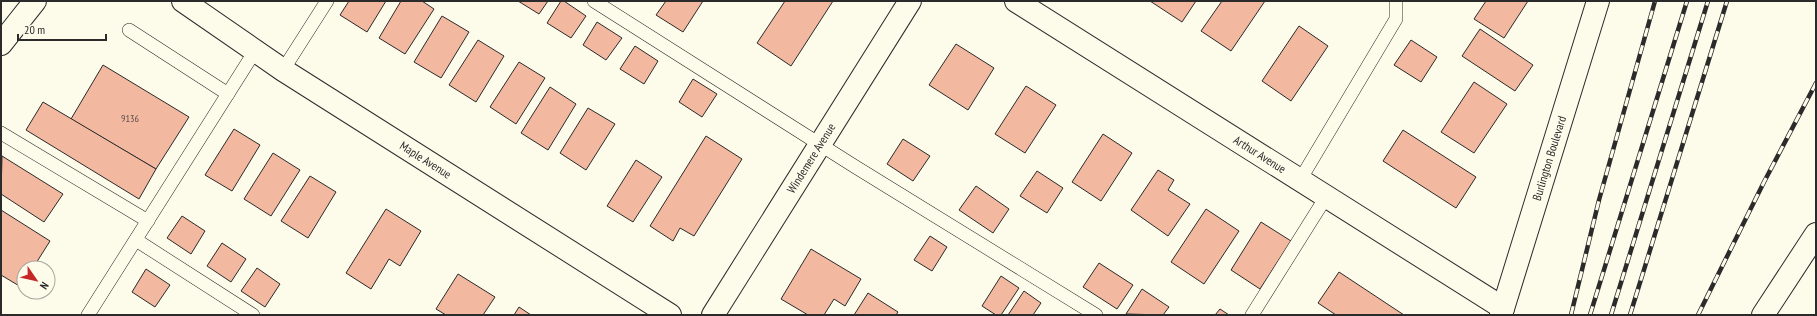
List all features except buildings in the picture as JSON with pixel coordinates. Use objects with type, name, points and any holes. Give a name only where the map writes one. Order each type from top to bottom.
[{"type":"street","points":[[1,44],[35,1]]},
{"type":"street","name":"Maple Avenue","points":[[183,1],[283,70],[670,315]]},
{"type":"street","name":"Windemere Avenue","points":[[713,315],[910,1]]},
{"type":"street","name":"Arthur Avenue","points":[[1016,1],[1326,196],[1502,312]]},
{"type":"street","name":"Burlington Boulevard","points":[[1502,312],[1598,1]]},
{"type":"street","points":[[1763,315],[1816,234]]},
{"type":"lane","points":[[283,70],[327,1]]},
{"type":"lane","points":[[594,1],[820,145],[1096,315]]},
{"type":"lane","points":[[1300,180],[1396,19],[1396,1]]},
{"type":"lane","points":[[128,30],[228,94]]},
{"type":"lane","points":[[88,315],[256,51]]},
{"type":"lane","points":[[1,133],[148,221]]},
{"type":"lane","points":[[1252,315],[1326,196]]},
{"type":"lane","points":[[136,240],[253,315]]},
{"type":"railway","points":[[1571,315],[1599,200],[1655,1]]},
{"type":"railway","points":[[1590,315],[1687,1]]},
{"type":"railway","points":[[1611,315],[1708,1]]},
{"type":"railway","points":[[1630,315],[1727,1]]},
{"type":"railway","points":[[1698,315],[1764,182],[1816,83]]}]
